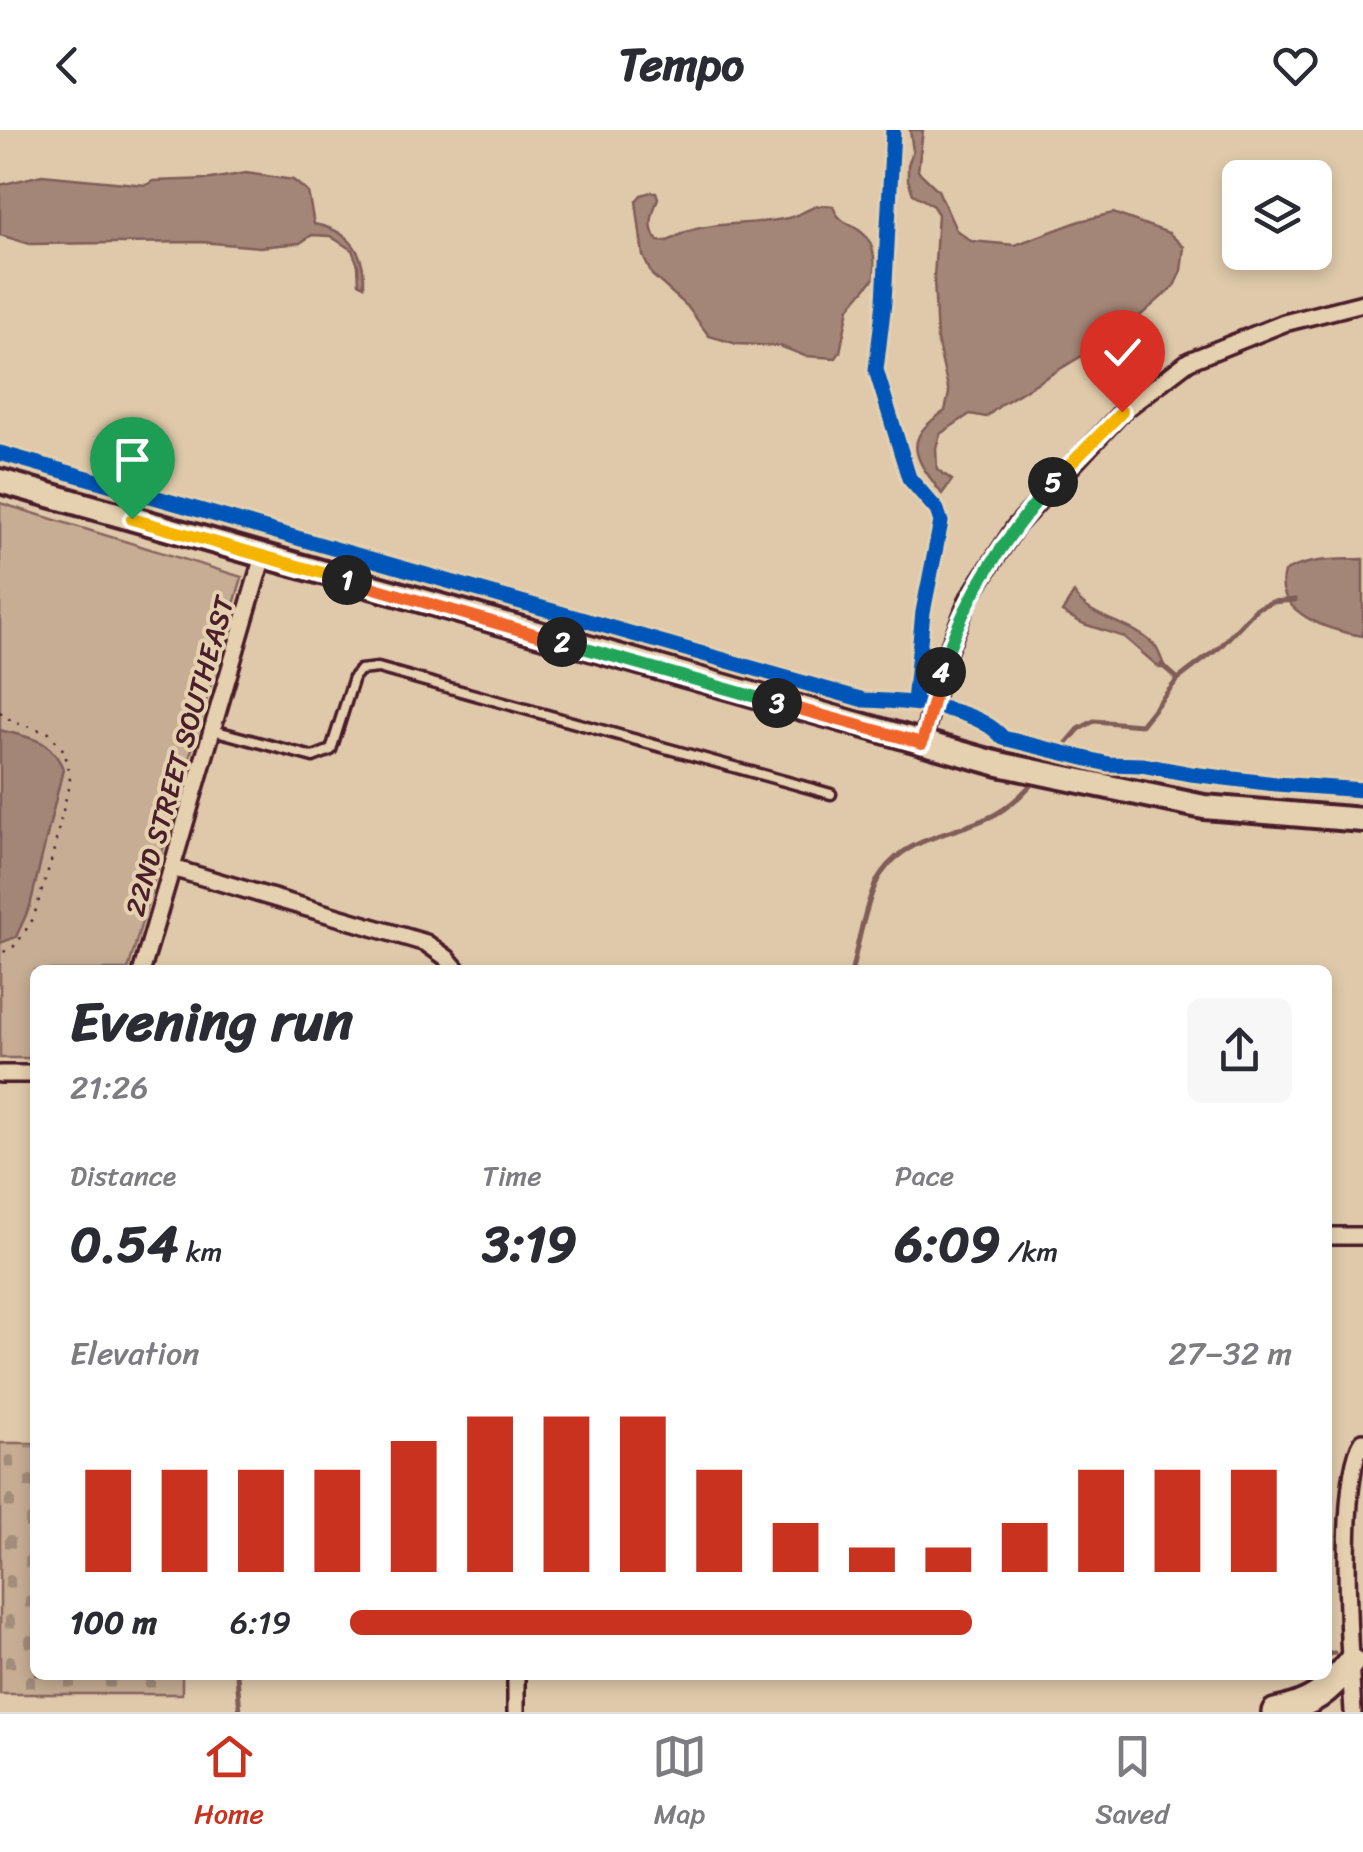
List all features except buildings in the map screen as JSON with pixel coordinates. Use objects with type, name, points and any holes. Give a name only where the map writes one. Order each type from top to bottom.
[{"type":"main road","points":[[0,481],[998,764],[1204,807],[1363,820]]},
{"type":"main road","points":[[1275,1712],[1299,1707],[1330,1689],[1352,1662]]},
{"type":"street","points":[[922,743],[945,658],[969,598],[1016,526],[1122,412],[1190,361],[1284,323],[1363,303]]},
{"type":"street","name":"22ND STREET SOUTHEAST","points":[[143,965],[263,556]]},
{"type":"street","points":[[172,868],[426,943],[453,965]]},
{"type":"street","points":[[0,1074],[30,1074]]},
{"type":"street","points":[[1332,1236],[1363,1236]]},
{"type":"street","points":[[1353,1712],[1348,1508],[1353,1470],[1363,1442]]},
{"type":"street","points":[[516,1680],[516,1712]]},
{"type":"lane","points":[[213,730],[312,757],[323,755],[331,750],[354,676],[360,670],[378,668],[831,794]]},
{"type":"path","points":[[0,712],[13,722],[49,733],[65,752],[70,780],[33,919],[16,945],[0,954]]},
{"type":"green space","points":[[0,503],[242,577],[129,965],[30,965],[30,1058],[0,1058]]},
{"type":"green space","points":[[0,1443],[30,1443],[30,1680],[182,1680],[182,1694],[0,1694]]},
{"type":"shaded area","points":[[910,130],[923,130],[918,171],[938,190],[956,230],[971,241],[1015,245],[1113,213],[1169,233],[1184,247],[1181,271],[1174,286],[1123,331],[986,417],[970,414],[940,434],[937,469],[952,480],[942,494],[916,450],[922,431],[945,411],[949,393],[937,340],[934,278],[938,214],[932,205],[913,194],[908,180],[913,151]]},
{"type":"shaded area","points":[[246,173],[293,180],[308,192],[314,224],[337,231],[358,253],[364,286],[359,283],[352,250],[330,236],[312,235],[300,243],[260,247],[201,242],[30,244],[0,235],[0,185],[42,175],[146,185],[153,181]]},
{"type":"shaded area","points":[[656,192],[658,198],[651,225],[658,241],[696,229],[776,220],[815,207],[833,206],[837,215],[871,244],[875,277],[849,308],[836,358],[805,356],[780,346],[737,344],[709,336],[687,306],[652,275],[643,256],[636,201]]},
{"type":"shaded area","points":[[1363,559],[1363,636],[1321,625],[1287,599],[1284,572],[1293,567]]},
{"type":"shaded area","points":[[1074,593],[1090,609],[1146,638],[1156,648],[1165,668],[1160,668],[1124,637],[1062,612]]},
{"type":"shaded area","points":[[0,730],[46,745],[63,769],[30,906],[16,937],[0,943]]},
{"type":"waterway","points":[[1047,766],[1079,729],[1094,721],[1141,725],[1178,679],[1219,648],[1257,608],[1295,600]]},
{"type":"waterway","points":[[1162,665],[1178,679]]},
{"type":"waterway","points":[[853,965],[872,893],[892,861],[919,843],[996,814],[1037,778]]},
{"type":"waterway","points":[[237,1680],[240,1712]]},
{"type":"cycle path","points":[[893,130],[884,302],[876,370],[909,478],[937,510],[941,522],[923,612],[914,702]]},
{"type":"cycle path","points":[[0,453],[864,700],[958,712],[991,727],[1003,738],[1108,764],[1363,790]]},
{"type":"route","points":[[132,519],[922,743],[945,658],[969,598],[1016,526],[1122,412]]}]
